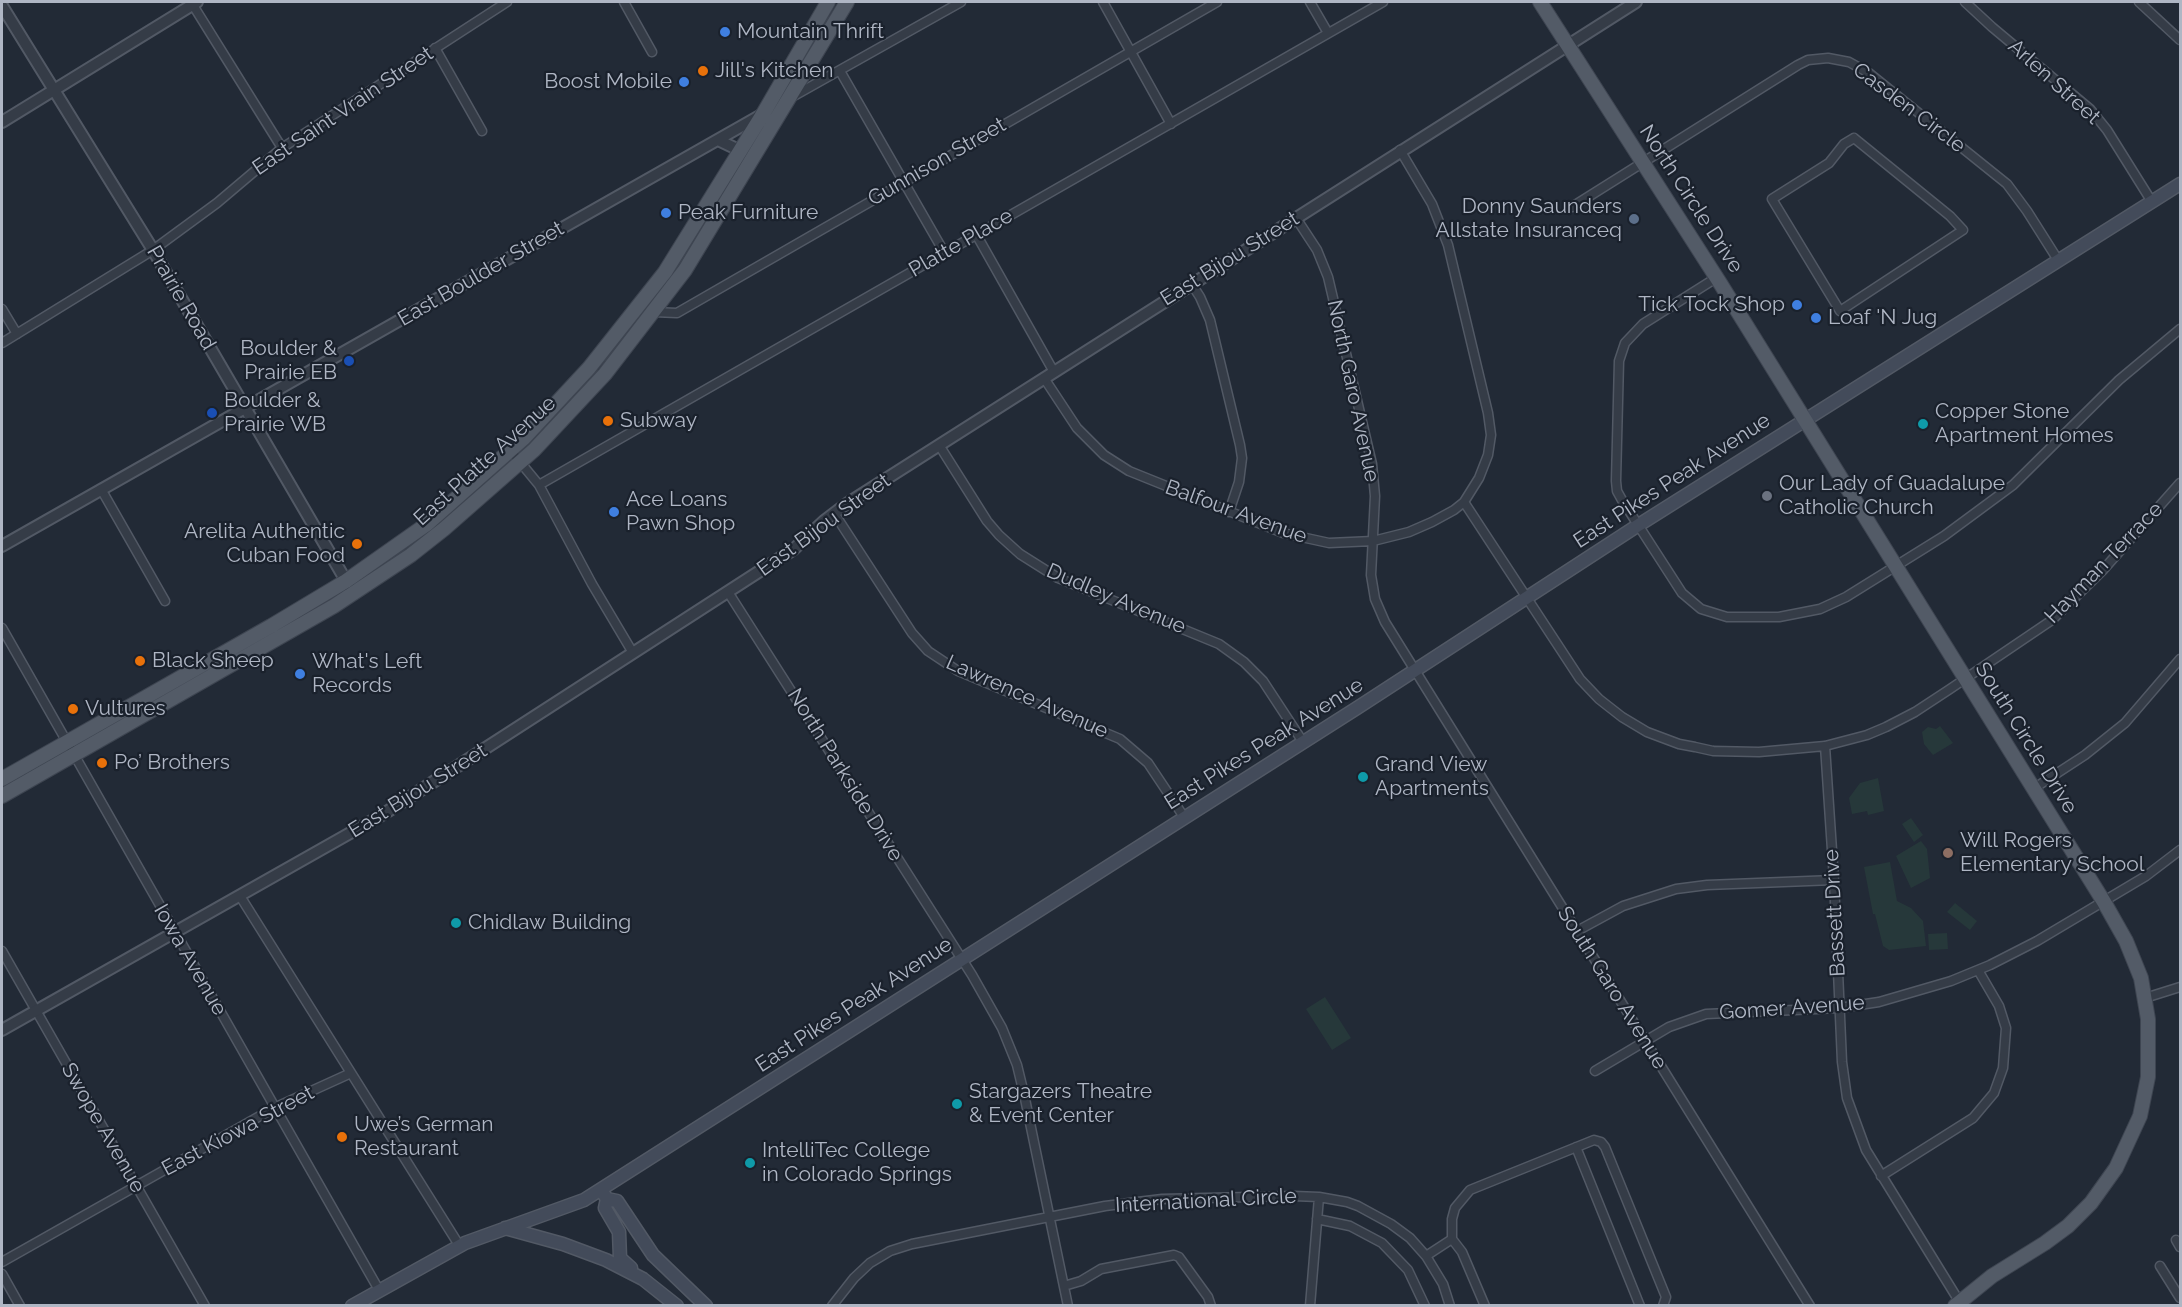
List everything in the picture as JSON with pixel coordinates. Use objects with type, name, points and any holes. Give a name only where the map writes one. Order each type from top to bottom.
[{"type":"main road","name":"East Platte Avenue","points":[[2,779],[346,581],[427,524],[511,451],[553,409],[623,327],[665,272],[741,151],[828,2]]},
{"type":"main road","name":"East Platte Avenue","points":[[2,796],[354,594],[444,529],[521,462],[605,374],[654,312],[706,237],[847,2]]},
{"type":"main road","name":"North Circle Drive","points":[[1540,2],[1804,420]]},
{"type":"main road","name":"East Pikes Peak Avenue","points":[[352,1305],[459,1245],[504,1227],[604,1194],[962,959],[1637,526],[2181,184]]},
{"type":"main road","points":[[654,312],[656,296],[666,283],[665,272]]},
{"type":"main road","points":[[605,374],[613,355],[627,337],[623,327]]},
{"type":"main road","name":"South Circle Drive","points":[[1804,420],[2104,902],[2134,958],[2145,998],[2150,1039],[2146,1088],[2140,1116],[2116,1168],[2091,1203],[2068,1226],[1992,1276],[1957,1303]]},
{"type":"main road","points":[[604,1194],[605,1208],[619,1232],[620,1258],[677,1305]]},
{"type":"main road","points":[[604,1194],[617,1201],[653,1256],[706,1305]]},
{"type":"main road","points":[[504,1227],[606,1260],[643,1279]]},
{"type":"street","points":[[2,122],[193,2],[282,148]]},
{"type":"street","name":"East Saint Vrain Street","points":[[2,343],[153,250],[217,202],[282,148],[507,2]]},
{"type":"street","points":[[624,2],[652,52]]},
{"type":"street","name":"East Boulder Street","points":[[2,546],[961,2]]},
{"type":"street","points":[[1103,2],[1171,123]]},
{"type":"street","name":"Gunnison Street","points":[[654,312],[677,313],[1217,2]]},
{"type":"street","points":[[1310,2],[1328,33]]},
{"type":"street","name":"Platte Place","points":[[539,485],[1383,2]]},
{"type":"street","name":"East Bijou Street","points":[[2,1030],[372,821],[798,546],[834,513],[1400,150],[1636,2]]},
{"type":"street","name":"Arlen Street","points":[[1965,2],[2090,110],[2107,130],[2152,202]]},
{"type":"street","points":[[2139,2],[2181,40]]},
{"type":"street","name":"Prairie Road","points":[[2,6],[153,250],[354,594]]},
{"type":"street","points":[[435,48],[482,131]]},
{"type":"street","name":"Casden Circle","points":[[1572,207],[1798,65],[1818,58],[1839,59],[1869,72],[2007,184],[2024,205],[2058,260]]},
{"type":"street","points":[[840,71],[944,252]]},
{"type":"street","points":[[1854,138],[1950,216],[1963,230],[1840,310],[1772,199],[1829,162],[1844,144],[1854,138]]},
{"type":"street","points":[[718,140],[741,151]]},
{"type":"street","points":[[1400,150],[1432,204],[1448,245],[1488,413],[1491,435],[1488,454],[1479,478],[1464,502]]},
{"type":"street","name":"North Garo Avenue","points":[[1296,218],[1317,250],[1332,291],[1372,464],[1375,496],[1371,575],[1375,599],[1385,622],[1415,670]]},
{"type":"street","points":[[976,234],[1054,372]]},
{"type":"street","points":[[1716,278],[1643,324],[1630,336],[1620,352],[1617,491],[1637,526],[1682,593],[1701,609],[1727,617],[1779,617],[1820,609],[1846,597],[1895,567],[1974,516],[2013,485],[2119,381],[2181,329]]},
{"type":"street","points":[[1191,284],[1200,297],[1210,320],[1240,445],[1242,458],[1240,476],[1228,512]]},
{"type":"street","points":[[2,309],[17,334]]},
{"type":"street","name":"Balfour Avenue","points":[[1044,378],[1077,428],[1104,455],[1129,471],[1283,534],[1313,541],[1346,543],[1373,541],[1402,534],[1432,522],[1464,502]]},
{"type":"street","name":"Dudley Avenue","points":[[939,445],[987,520],[1009,546],[1033,564],[1053,575],[1219,644],[1244,662],[1263,681],[1303,742]]},
{"type":"street","points":[[511,451],[539,485],[592,584],[633,653]]},
{"type":"street","name":"Hayman Terrace","points":[[1464,502],[1580,679],[1599,699],[1622,717],[1647,732],[1679,744],[1713,750],[1759,752],[1825,746],[1867,735],[1892,724],[1965,680],[2031,636],[2067,607],[2181,483]]},
{"type":"street","points":[[101,489],[165,601]]},
{"type":"street","name":"Lawrence Avenue","points":[[834,513],[912,633],[928,651],[958,671],[1120,739],[1149,763],[1184,817]]},
{"type":"street","name":"North Parkside Drive","points":[[729,592],[993,1011],[1017,1065],[1068,1305]]},
{"type":"street","name":"Iowa Avenue","points":[[2,628],[379,1290]]},
{"type":"street","points":[[2033,789],[2085,755],[2126,723],[2181,659]]},
{"type":"street","name":"South Garo Avenue","points":[[1415,670],[1810,1305]]},
{"type":"street","name":"Bassett Drive","points":[[1825,746],[1842,1062],[1847,1098],[1859,1135],[1957,1303]]},
{"type":"street","name":"Gomer Avenue","points":[[1595,1071],[1681,1022],[1706,1014],[1839,1008],[1879,1002],[1935,986],[1978,970],[2020,951],[2104,902],[2154,870],[2181,849]]},
{"type":"street","points":[[1577,931],[1623,906],[1676,889],[1707,885],[1834,880]]},
{"type":"street","points":[[240,896],[459,1245]]},
{"type":"street","name":"Swope Avenue","points":[[2,951],[205,1305]]},
{"type":"street","points":[[1881,1176],[1973,1118],[1994,1093],[2003,1068],[2006,1028],[1999,1006],[1978,970]]},
{"type":"street","points":[[2145,998],[2181,987]]},
{"type":"street","name":"East Kiowa Street","points":[[2,1262],[274,1108],[351,1073]]},
{"type":"street","points":[[1485,1305],[1462,1252],[1452,1239],[1452,1219],[1455,1208],[1470,1190],[1594,1140],[1601,1142],[1605,1147],[1666,1297],[1663,1305]]},
{"type":"street","points":[[1576,1147],[1640,1305]]},
{"type":"street","name":"International Circle","points":[[832,1305],[861,1271],[890,1251],[912,1244],[1105,1206],[1162,1199],[1249,1196],[1319,1197],[1352,1204],[1379,1217],[1410,1238],[1426,1257],[1443,1284],[1450,1305]]},
{"type":"street","points":[[1310,1305],[1319,1197]]},
{"type":"street","points":[[1317,1219],[1350,1226],[1382,1243],[1408,1270],[1425,1305]]},
{"type":"street","points":[[1426,1257],[1452,1239]]},
{"type":"street","points":[[1064,1287],[1081,1281],[1101,1269],[1174,1255],[1179,1257],[1208,1297],[1211,1305]]},
{"type":"street","points":[[2160,1266],[2181,1298]]},
{"type":"street","points":[[2,1274],[20,1305]]},
{"type":"shaded area","points":[[1940,726],[1953,743],[1933,755],[1924,744],[1922,732],[1928,727],[1936,729]]},
{"type":"shaded area","points":[[1878,778],[1884,811],[1868,815],[1867,811],[1852,814],[1849,798],[1860,783]]},
{"type":"shaded area","points":[[1911,818],[1923,835],[1914,842],[1902,824]]},
{"type":"shaded area","points":[[1921,841],[1927,849],[1930,878],[1911,888],[1896,856]]},
{"type":"shaded area","points":[[1890,862],[1897,901],[1911,908],[1923,921],[1926,946],[1889,950],[1883,946],[1875,914],[1873,914],[1864,867]]},
{"type":"shaded area","points":[[1955,903],[1977,921],[1970,930],[1947,912]]},
{"type":"shaded area","points":[[1947,933],[1948,949],[1929,950],[1928,934]]},
{"type":"shaded area","points":[[1325,997],[1351,1038],[1332,1050],[1306,1009]]},
{"type":"place","name":"Mountain Thrift","points":[[725,32]]},
{"type":"place","name":"Jill's Kitchen","points":[[703,71]]},
{"type":"place","name":"Boost Mobile","points":[[684,82]]},
{"type":"place","name":"Peak Furniture","points":[[666,213]]},
{"type":"place","name":"Donny Saunders Allstate Insuranceq","points":[[1634,219]]},
{"type":"place","name":"Tick Tock Shop","points":[[1797,305]]},
{"type":"place","name":"Loaf 'N Jug","points":[[1816,318]]},
{"type":"place","name":"Boulder & Prairie EB","points":[[349,361]]},
{"type":"place","name":"Boulder & Prairie WB","points":[[212,413]]},
{"type":"place","name":"Subway","points":[[608,421]]},
{"type":"place","name":"Copper Stone Apartment Homes","points":[[1923,424]]},
{"type":"place","name":"Our Lady of Guadalupe Catholic Church","points":[[1767,496]]},
{"type":"place","name":"Ace Loans Pawn Shop","points":[[614,512]]},
{"type":"place","name":"Arelita Authentic Cuban Food","points":[[357,544]]},
{"type":"place","name":"Black Sheep","points":[[140,661]]},
{"type":"place","name":"What's Left Records","points":[[300,674]]},
{"type":"place","name":"Vultures","points":[[73,709]]},
{"type":"place","name":"Po’ Brothers","points":[[102,763]]},
{"type":"place","name":"Grand View Apartments","points":[[1363,777]]},
{"type":"place","name":"Will Rogers Elementary School","points":[[1948,853]]},
{"type":"place","name":"Chidlaw Building","points":[[456,923]]},
{"type":"place","name":"Stargazers Theatre & Event Center","points":[[957,1104]]},
{"type":"place","name":"Uwe’s German Restaurant","points":[[342,1137]]},
{"type":"place","name":"IntelliTec College in Colorado Springs","points":[[750,1163]]}]
